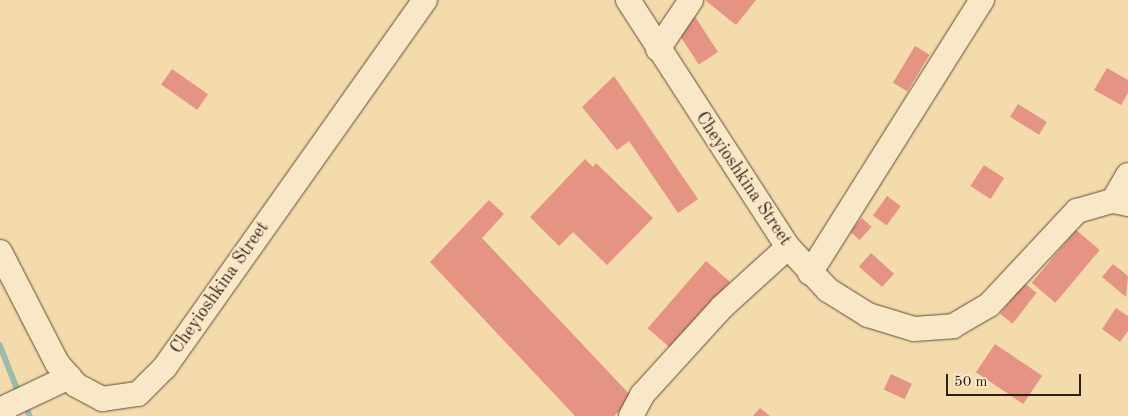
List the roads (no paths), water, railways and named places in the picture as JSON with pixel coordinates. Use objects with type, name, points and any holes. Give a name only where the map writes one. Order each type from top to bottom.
[{"type":"street","name":"Cheyioshkina Street","points":[[628,0],[788,247],[810,273],[828,290],[894,325],[914,329],[953,326],[989,305],[1062,223],[1078,211],[1120,203]]},
{"type":"street","points":[[658,49],[691,0]]},
{"type":"street","points":[[810,273],[982,0]]},
{"type":"street","name":"Cheyioshkina Street","points":[[0,252],[69,377],[102,399],[138,394],[165,367],[413,5]]},
{"type":"street","points":[[1120,203],[1128,175]]},
{"type":"street","points":[[631,416],[642,395],[722,307],[788,247]]},
{"type":"street","points":[[1,416],[8,406],[69,377]]},
{"type":"waterway","points":[[0,345],[19,393]]},
{"type":"waterway","points":[[27,407],[30,416]]}]
